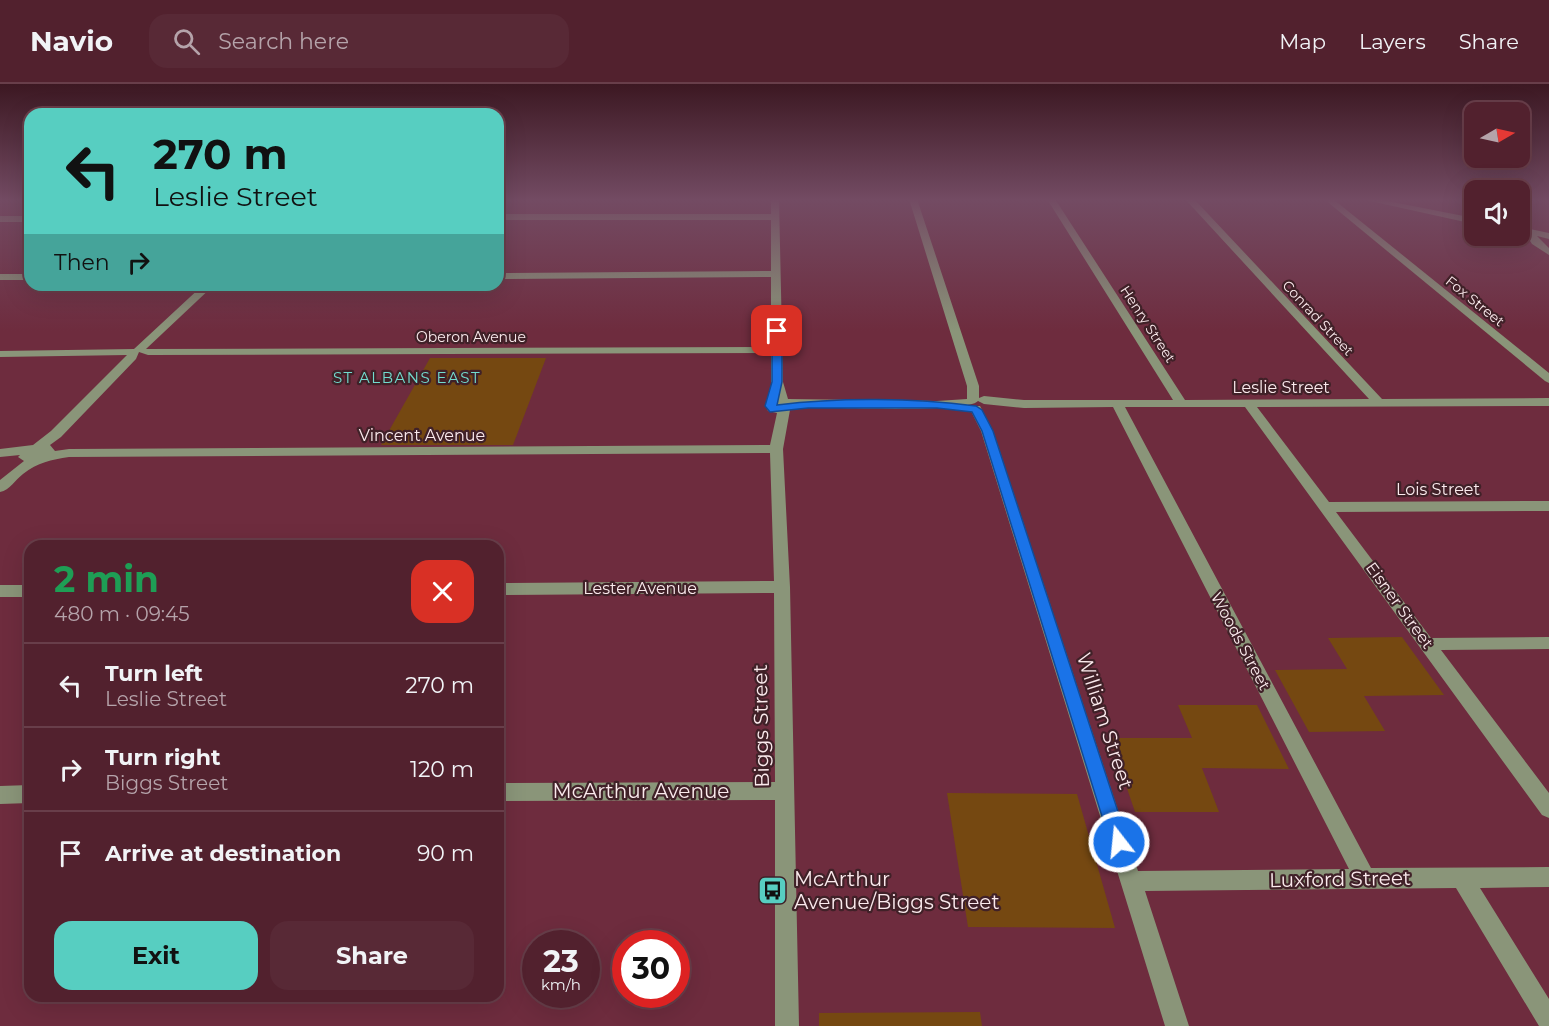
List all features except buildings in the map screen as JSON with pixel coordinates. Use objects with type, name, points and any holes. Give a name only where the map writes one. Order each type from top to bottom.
[{"type":"street","name":"Biggs Street","points":[[776,243],[777,382],[780,406],[776,449],[782,587],[787,1026]]},
{"type":"street","name":"William Street","points":[[927,243],[1177,1026]]},
{"type":"street","name":"Henry Street","points":[[1079,243],[1181,403]]},
{"type":"street","name":"Conrad Street","points":[[1230,243],[1378,402]]},
{"type":"street","name":"Fox Street","points":[[1382,243],[1549,379]]},
{"type":"street","points":[[1536,243],[1549,252]]},
{"type":"street","points":[[504,276],[777,274]]},
{"type":"street","points":[[0,277],[24,277]]},
{"type":"street","points":[[0,489],[203,291]]},
{"type":"street","name":"Oberon Avenue","points":[[0,354],[777,350]]},
{"type":"street","name":"Leslie Street","points":[[780,406],[1546,402]]},
{"type":"street","name":"Woods Street","points":[[1117,403],[1365,878]]},
{"type":"street","name":"Eisner Street","points":[[1249,404],[1328,507],[1549,809]]},
{"type":"street","name":"Vincent Avenue","points":[[1,453],[776,449]]},
{"type":"street","name":"Lois Street","points":[[1328,507],[1549,506]]},
{"type":"street","name":"Lester Avenue","points":[[504,589],[782,587]]},
{"type":"street","points":[[0,591],[24,591]]},
{"type":"street","points":[[1428,644],[1549,643]]},
{"type":"street","name":"McArthur Avenue","points":[[504,792],[784,790]]},
{"type":"street","points":[[0,795],[24,795]]},
{"type":"street","name":"Luxford Street","points":[[1130,881],[1549,877]]},
{"type":"street","points":[[1461,878],[1549,1021]]},
{"type":"shaded area","points":[[430,358],[546,358],[513,445],[381,445]]},
{"type":"shaded area","points":[[1402,637],[1444,695],[1364,696],[1385,731],[1309,732],[1275,670],[1347,669],[1328,638]]},
{"type":"shaded area","points":[[1178,705],[1257,705],[1289,769],[1202,768],[1219,812],[1135,812],[1110,738],[1192,738]]},
{"type":"shaded area","points":[[947,793],[1077,794],[1115,928],[968,927]]},
{"type":"shaded area","points":[[980,1012],[982,1026],[819,1026],[819,1013]]},
{"type":"place","name":"McArthur Avenue/Biggs Street","points":[[773,890]]},
{"type":"district","name":"ST ALBANS EAST","points":[[407,378]]},
{"type":"route","points":[[777,331],[777,382],[771,406],[774,409],[782,410],[808,405],[937,405],[974,408],[981,417],[1119,842]]}]
